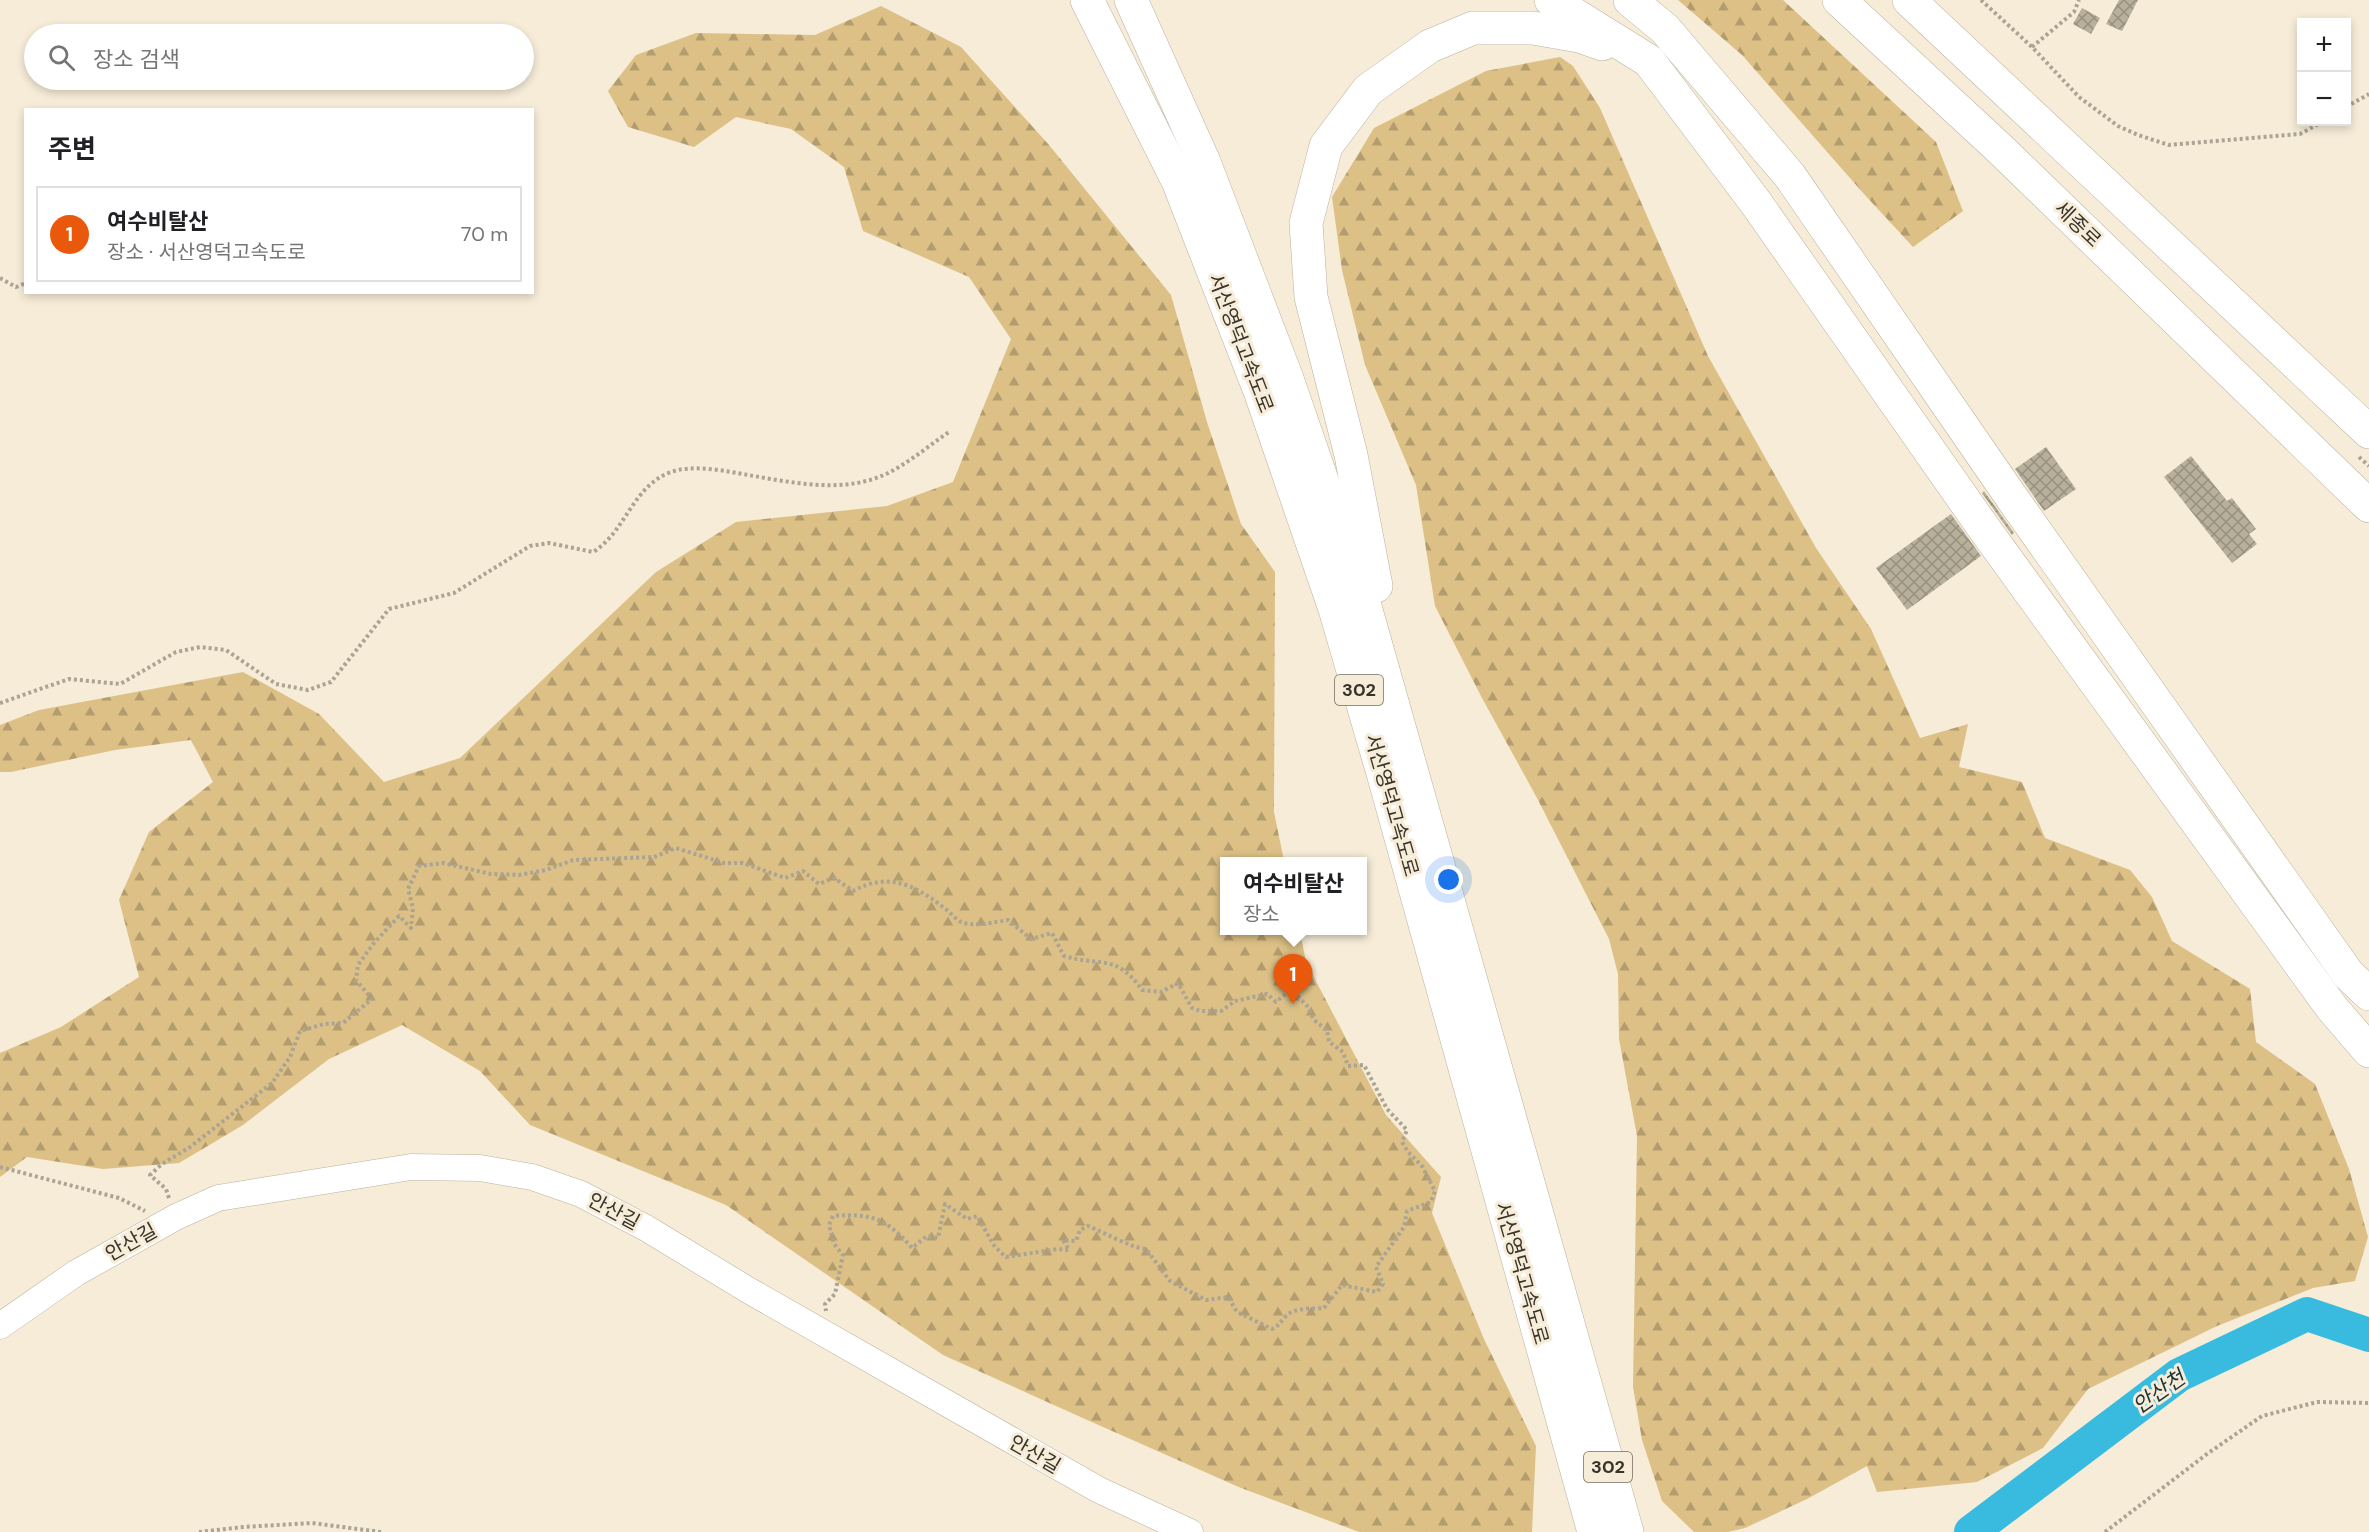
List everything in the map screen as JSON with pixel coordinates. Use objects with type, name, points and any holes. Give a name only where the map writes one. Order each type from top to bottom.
[{"type":"highway","name":"서산영덕고속도로","points":[[1087,0],[1178,181],[1260,392],[1335,609],[1575,1404],[1627,1532]]},
{"type":"highway","name":"서산영덕고속도로","points":[[1131,0],[1204,162],[1286,376],[1362,596],[1409,760],[1575,1404],[1594,1532]]},
{"type":"highway","points":[[1551,0],[1649,62],[1756,203],[1983,527],[2332,1008],[2369,1051]]},
{"type":"highway","points":[[1612,0],[1665,29]]},
{"type":"highway","points":[[1630,0],[1665,29],[1790,176],[2012,498],[2362,984]]},
{"type":"highway","name":"세종로","points":[[1839,0],[1998,147],[2369,506]]},
{"type":"highway","points":[[1909,0],[2365,428]]},
{"type":"highway","points":[[1409,760],[1351,455],[1311,297],[1306,223],[1326,146],[1368,90],[1430,46],[1473,28],[1533,28],[1579,36],[1649,62]]},
{"type":"highway","points":[[2332,1008],[2369,1034]]},
{"type":"street","name":"안산길","points":[[0,1326],[76,1273],[172,1219],[218,1198],[411,1167],[480,1168],[532,1177],[581,1194],[646,1228],[828,1336],[1099,1490],[1190,1532]]},
{"type":"path","points":[[1981,0],[2032,47],[2079,97],[2118,126],[2169,145],[2300,134],[2315,126]]},
{"type":"path","points":[[2032,47],[2074,12],[2079,0]]},
{"type":"path","points":[[2351,104],[2369,94]]},
{"type":"path","points":[[0,278],[16,287],[24,284]]},
{"type":"path","points":[[0,703],[69,679],[120,684],[176,652],[200,647],[226,650],[276,684],[308,690],[331,682],[389,609],[454,593],[530,546],[549,543],[593,552],[605,545],[650,483],[673,471],[724,470],[804,485],[841,485],[871,480],[892,471],[949,432]]},
{"type":"path","points":[[172,1219],[166,1190],[150,1175],[272,1083],[290,1057],[300,1031],[324,1024],[343,1023],[372,999],[356,980],[358,965],[399,916],[411,928],[413,908],[408,889],[419,867],[443,863],[491,874],[519,875],[546,870],[573,860],[654,857],[676,848],[724,863],[743,863],[785,878],[803,871],[819,884],[834,878],[853,891],[869,883],[889,881],[907,885],[943,906],[962,923],[1008,920],[1031,939],[1052,933],[1064,956],[1113,963],[1131,974],[1142,990],[1161,992],[1178,983],[1192,1008],[1200,1011],[1221,1011],[1235,1001],[1267,994],[1276,1002],[1288,992],[1294,992],[1308,1007],[1314,1020],[1326,1030],[1329,1042],[1343,1052],[1348,1066],[1364,1065],[1387,1109],[1407,1130],[1402,1143],[1422,1166],[1436,1191],[1431,1202],[1407,1211],[1404,1227],[1376,1267],[1383,1284],[1377,1292],[1342,1285],[1324,1308],[1297,1310],[1288,1314],[1278,1326],[1272,1329],[1237,1312],[1228,1297],[1206,1300],[1170,1281],[1146,1249],[1136,1248],[1122,1239],[1088,1226],[1080,1230],[1076,1240],[1064,1240],[1069,1250],[1058,1249],[1006,1257],[994,1247],[977,1216],[967,1220],[945,1204],[938,1238],[927,1236],[912,1248],[883,1220],[856,1214],[833,1216],[829,1225],[834,1244],[843,1255],[836,1294],[825,1304],[828,1336]]},
{"type":"path","points":[[0,1167],[119,1198],[172,1219]]},
{"type":"path","points":[[2105,1532],[2207,1454],[2262,1416],[2317,1402],[2369,1403]]},
{"type":"path","points":[[199,1532],[312,1523],[381,1532]]},
{"type":"green space","points":[[1678,0],[1783,0],[1936,142],[1963,211],[1913,247],[1742,55]]},
{"type":"green space","points":[[881,6],[961,47],[1049,145],[1171,295],[1207,422],[1241,524],[1275,572],[1274,812],[1283,857],[1220,857],[1220,935],[1301,935],[1306,962],[1386,1115],[1441,1177],[1432,1213],[1484,1339],[1536,1446],[1532,1532],[1359,1532],[1241,1488],[1085,1419],[943,1355],[726,1205],[530,1125],[480,1071],[402,1025],[329,1059],[243,1125],[179,1163],[103,1169],[27,1157],[0,1177],[0,1053],[61,1027],[139,977],[119,900],[149,832],[213,782],[191,740],[115,750],[11,772],[0,772],[0,725],[39,710],[243,672],[319,714],[384,782],[460,758],[656,572],[736,522],[887,506],[953,482],[1011,339],[969,277],[863,231],[844,167],[791,129],[736,117],[694,147],[628,127],[608,91],[636,55],[696,33],[815,35]]},
{"type":"green space","points":[[1560,57],[1573,66],[1600,108],[1708,356],[1816,548],[1871,629],[1920,738],[1968,724],[1959,767],[2022,782],[2045,838],[2130,870],[2152,897],[2172,941],[2250,989],[2256,1042],[2315,1084],[2349,1169],[2368,1237],[2355,1281],[2313,1288],[2217,1326],[2088,1389],[2043,1448],[1977,1482],[1877,1492],[1867,1466],[1807,1499],[1745,1528],[1728,1532],[1694,1532],[1662,1501],[1642,1440],[1633,1387],[1637,1136],[1619,1039],[1618,974],[1609,939],[1435,606],[1416,485],[1365,365],[1342,270],[1332,197],[1374,128],[1486,71]]},
{"type":"building","points":[[2119,0],[2138,0],[2122,31],[2106,24]]},
{"type":"building","points":[[2082,8],[2100,18],[2091,34],[2073,24]]},
{"type":"building","points":[[2046,447],[2076,489],[2044,511],[2015,469]]},
{"type":"building","points":[[2191,456],[2227,501],[2232,498],[2256,529],[2249,534],[2257,544],[2232,563],[2164,477]]},
{"type":"building","points":[[1984,491],[2014,533],[2012,535],[1982,493]]},
{"type":"building","points":[[1951,514],[1981,556],[1907,610],[1876,568]]},
{"type":"waterway","name":"안산천","points":[[1971,1532],[2179,1375],[2307,1314],[2369,1335]]},
{"type":"place","name":"여수비탈산","points":[[1293,1004]]}]
